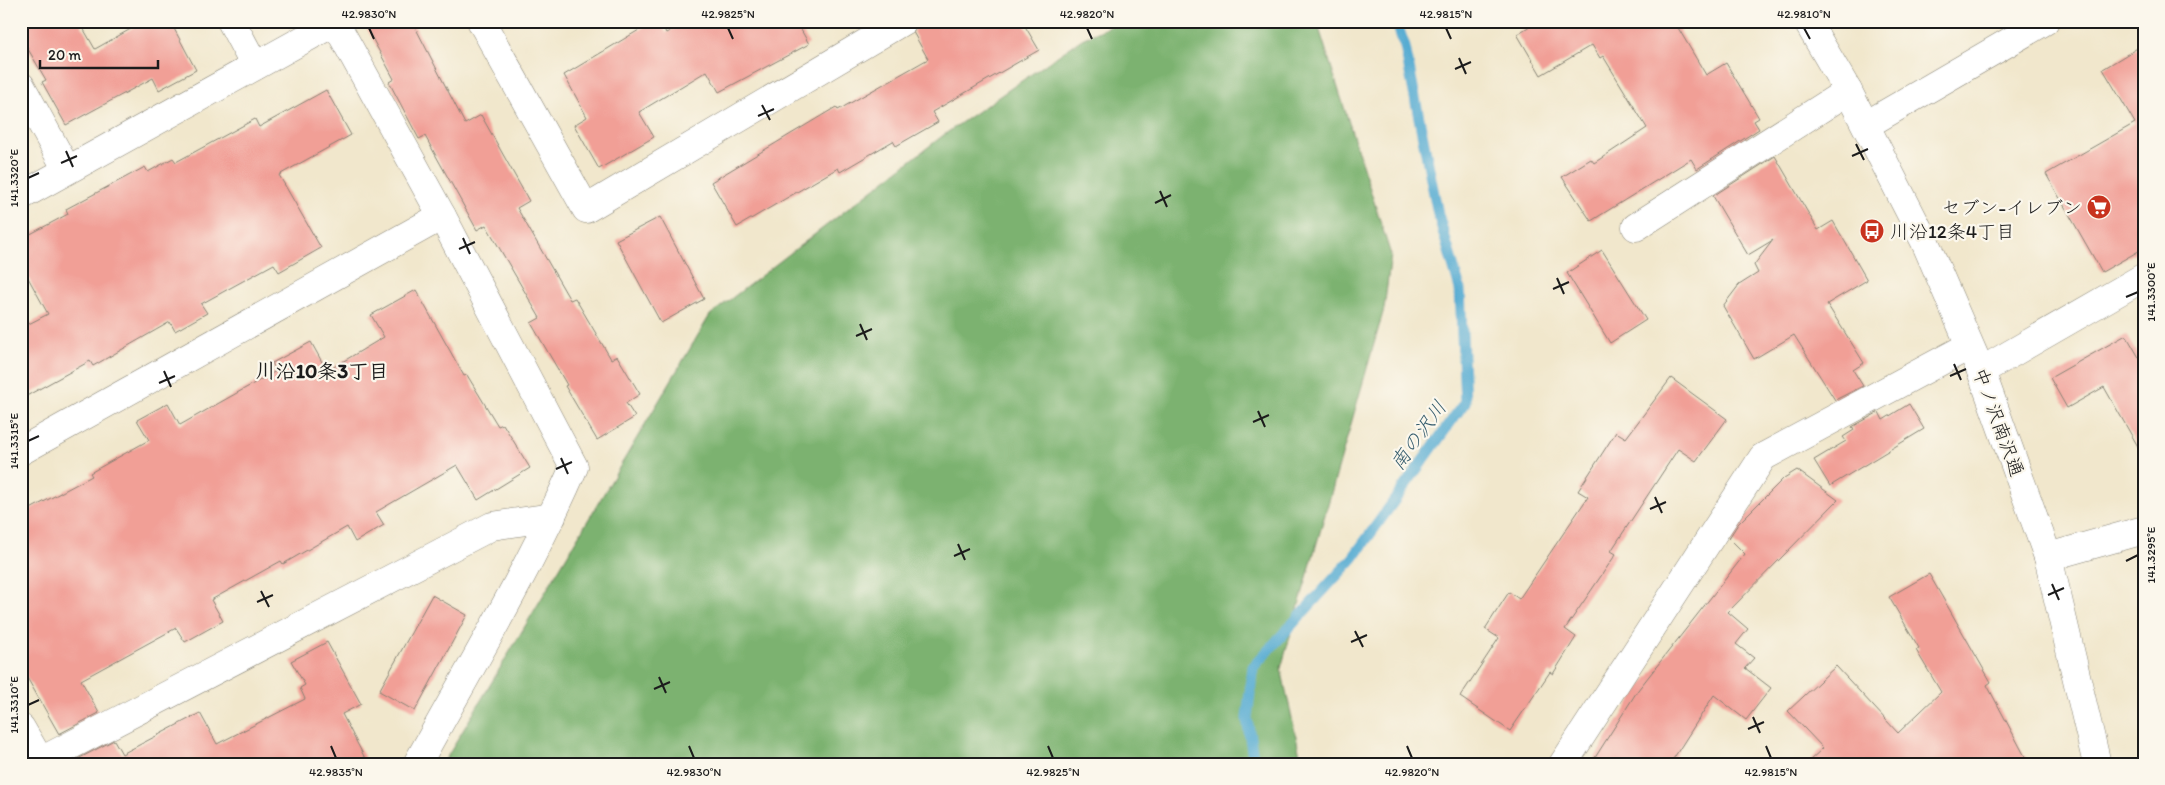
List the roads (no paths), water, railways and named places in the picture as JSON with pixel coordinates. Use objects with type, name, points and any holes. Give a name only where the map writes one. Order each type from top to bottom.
[{"type":"street","points":[[231,21],[255,66]]},
{"type":"street","points":[[481,21],[586,209],[903,21]]},
{"type":"street","name":"中ノ沢南沢通","points":[[1806,21],[1848,91],[1925,242],[1981,371],[2048,557],[2092,762]]},
{"type":"street","points":[[1866,125],[2045,21]]},
{"type":"street","points":[[21,196],[335,22],[442,216],[574,467],[520,579],[417,764]]},
{"type":"street","points":[[21,86],[67,170]]},
{"type":"street","points":[[1636,227],[1848,91]]},
{"type":"street","points":[[21,451],[442,216]]},
{"type":"street","points":[[1981,371],[2144,277]]},
{"type":"street","points":[[1563,764],[1763,457],[1969,346]]},
{"type":"street","points":[[21,728],[39,763],[492,526],[552,516]]},
{"type":"street","points":[[2048,557],[2144,530]]},
{"type":"waterway","name":"南の沢川","points":[[1254,764],[1247,718],[1253,667],[1353,558],[1465,402],[1460,289],[1438,214],[1405,47],[1396,21]]},
{"type":"place","name":"セブン-イレブン","points":[[2099,207]]},
{"type":"place","name":"川沿12条4丁目","points":[[1872,231]]},
{"type":"district","name":"川沿10条3丁目","points":[[322,371]]}]
